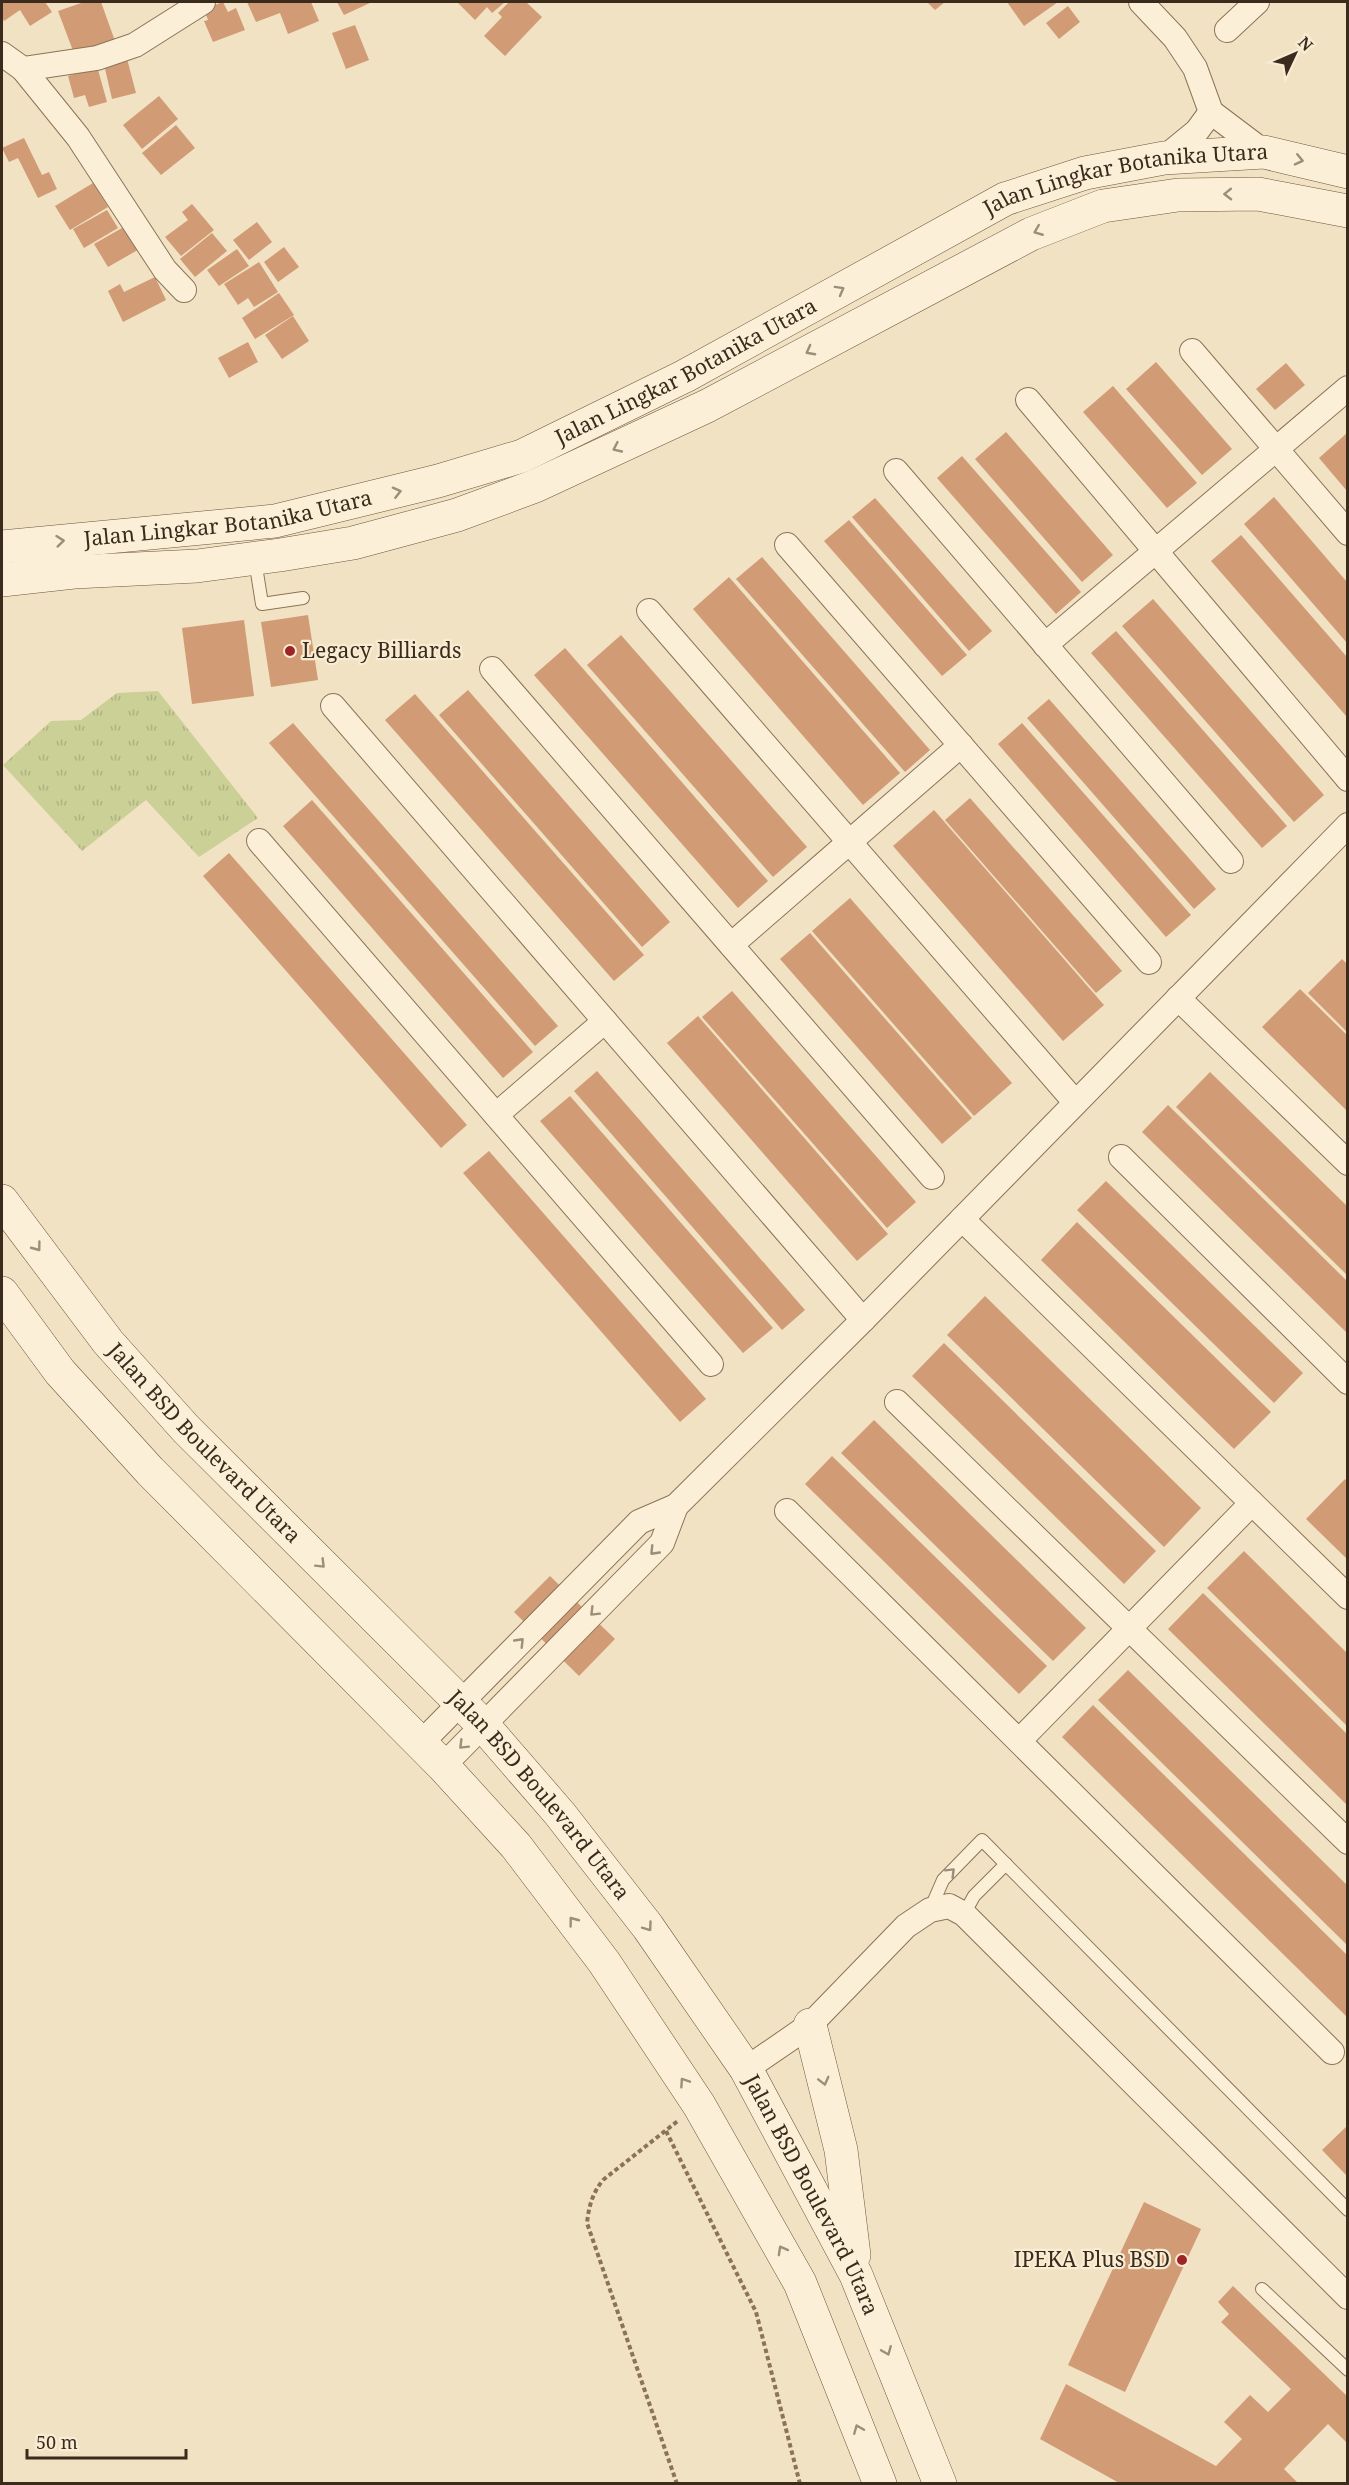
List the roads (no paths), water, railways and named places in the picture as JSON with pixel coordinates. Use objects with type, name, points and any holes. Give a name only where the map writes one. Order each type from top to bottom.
[{"type":"main road","name":"Jalan Lingkar Botanika Utara","points":[[2,547],[275,521],[438,481],[522,456],[696,370],[1005,199],[1085,173],[1164,158],[1264,152],[1347,172]]},
{"type":"main road","name":"Jalan Lingkar Botanika Utara","points":[[2,580],[74,572],[197,566],[254,559],[353,543],[457,515],[535,486],[707,406],[1031,234],[1103,206],[1178,195],[1258,194],[1347,211]]},
{"type":"main road","points":[[633,402],[649,433]]},
{"type":"main road","name":"Jalan BSD Boulevard Utara","points":[[2,1201],[108,1342],[186,1429],[472,1714],[560,1814],[641,1917],[746,2069],[856,2275],[940,2484]]},
{"type":"main road","points":[[2,1293],[60,1371],[150,1471],[432,1754],[530,1864],[604,1962],[699,2105],[800,2283],[880,2484]]},
{"type":"main road","points":[[810,2025],[841,2150],[856,2275]]},
{"type":"street","points":[[23,69],[97,58],[135,45],[204,2]]},
{"type":"street","points":[[1141,2],[1175,38],[1195,68],[1211,112],[1264,152]]},
{"type":"street","points":[[1227,30],[1257,2]]},
{"type":"street","points":[[2,54],[23,69],[78,137],[165,270],[184,290]]},
{"type":"street","points":[[1164,158],[1197,130],[1211,112]]},
{"type":"street","points":[[1192,351],[1347,533]]},
{"type":"street","points":[[1045,645],[1347,388]]},
{"type":"street","points":[[1028,400],[1157,550],[1347,779]]},
{"type":"street","points":[[896,471],[1231,861]]},
{"type":"street","points":[[787,545],[1149,962]]},
{"type":"street","points":[[649,611],[1075,1102]]},
{"type":"street","points":[[492,669],[932,1177]]},
{"type":"street","points":[[333,706],[863,1320]]},
{"type":"street","points":[[731,945],[961,745]]},
{"type":"street","points":[[432,1754],[472,1714],[596,1565],[639,1522],[676,1506],[863,1320],[1347,825]]},
{"type":"street","points":[[259,841],[711,1364]]},
{"type":"street","points":[[1178,998],[1347,1163]]},
{"type":"street","points":[[496,1115],[605,1021]]},
{"type":"street","points":[[1121,1157],[1347,1382]]},
{"type":"street","points":[[962,1219],[1347,1597]]},
{"type":"street","points":[[897,1402],[1347,1842]]},
{"type":"street","points":[[1019,1741],[1252,1503]]},
{"type":"street","points":[[432,1754],[472,1714],[618,1587],[662,1543],[676,1506]]},
{"type":"street","points":[[787,1511],[1332,2052]]},
{"type":"street","points":[[596,1565],[618,1587]]},
{"type":"street","points":[[746,2069],[810,2025],[906,1926],[930,1910],[949,1906],[964,1914],[1347,2297]]},
{"type":"lane","points":[[254,559],[262,604],[303,598]]},
{"type":"lane","points":[[930,1910],[943,1880],[982,1840],[1347,2210]]},
{"type":"lane","points":[[964,1914],[974,1896],[1006,1864]]},
{"type":"lane","points":[[1262,2289],[1347,2370]]},
{"type":"place","name":"Legacy Billiards","points":[[290,651]]},
{"type":"place","name":"IPEKA Plus BSD","points":[[1182,2260]]}]
